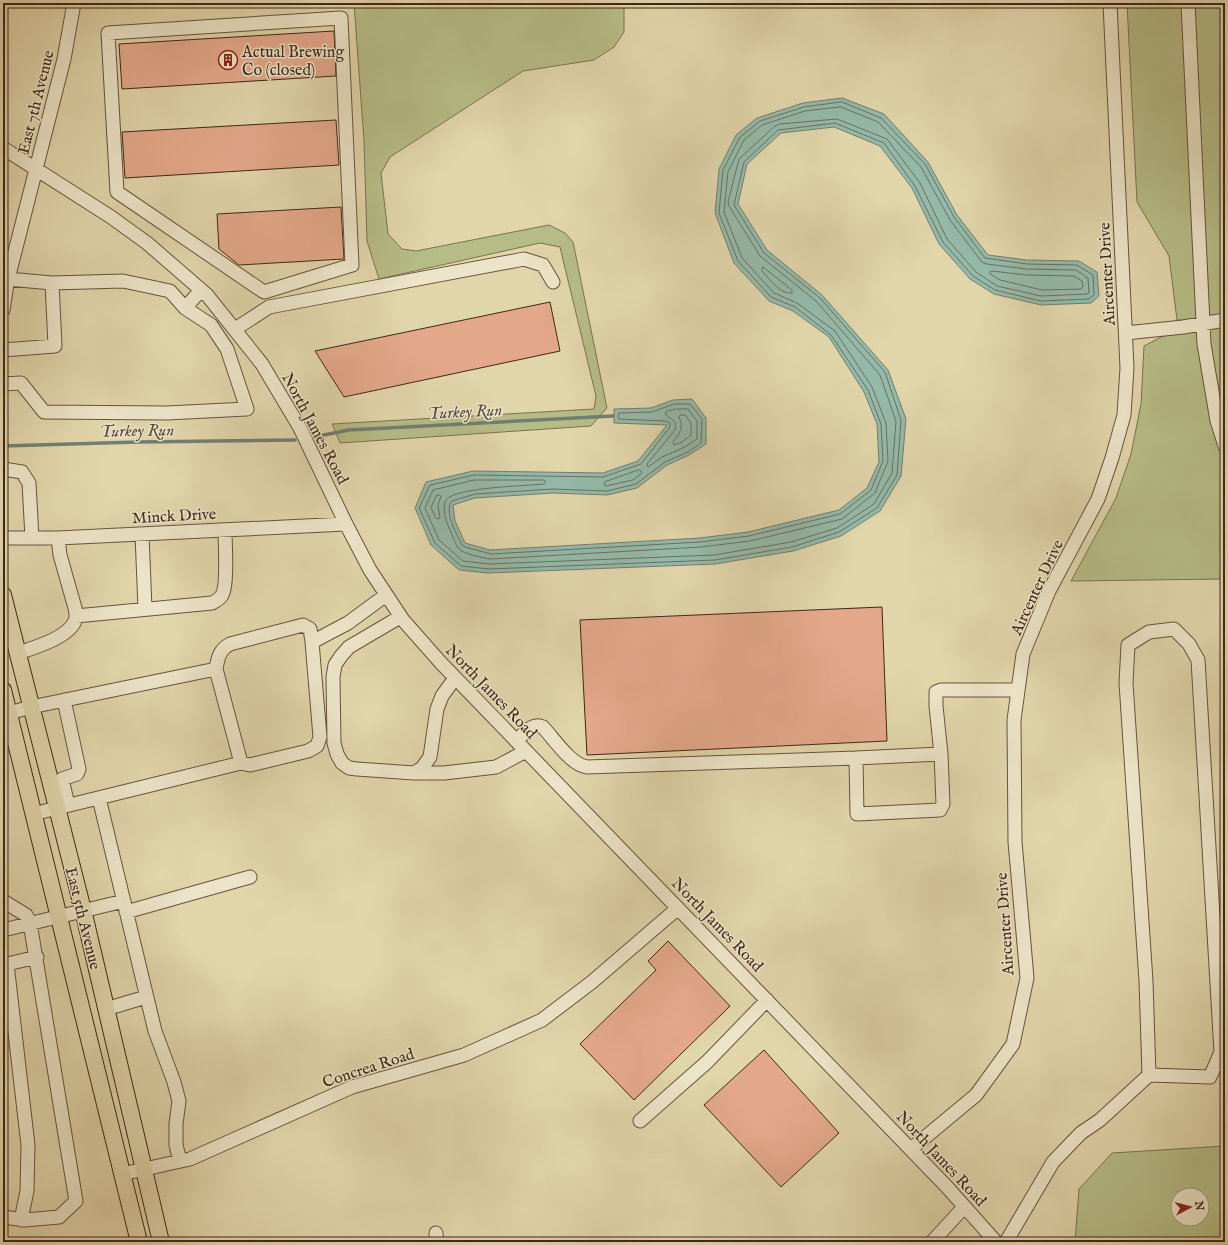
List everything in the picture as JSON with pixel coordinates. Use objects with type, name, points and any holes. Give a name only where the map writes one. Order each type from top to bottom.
[{"type":"main road","name":"East 5th Avenue","points":[[3,595],[31,707],[62,807],[83,910],[161,1242]]},
{"type":"main road","name":"East 5th Avenue","points":[[3,690],[6,712],[33,814],[138,1242]]},
{"type":"street","name":"East 7th Avenue","points":[[3,292],[5,277],[36,170],[65,52],[74,3]]},
{"type":"street","name":"Aircenter Drive","points":[[911,1149],[976,1095],[1013,1044],[1027,978],[1015,842],[1014,720],[1023,654],[1049,591],[1098,499],[1112,458],[1124,415],[1128,368],[1110,3]]},
{"type":"street","points":[[1188,3],[1204,344],[1217,422],[1225,446]]},
{"type":"street","points":[[264,292],[352,265],[341,18],[108,33],[117,192],[264,292],[269,307]]},
{"type":"street","name":"North James Road","points":[[3,148],[110,217],[141,239],[207,295],[262,364],[300,428],[370,570],[400,617],[455,678],[911,1149],[996,1242]]},
{"type":"street","points":[[235,329],[269,307],[524,259],[543,265],[553,282]]},
{"type":"street","name":"East 7th Avenue","points":[[3,310],[5,277]]},
{"type":"street","points":[[3,384],[21,384],[44,412],[168,413],[247,409],[227,348],[211,325],[185,308],[170,291],[123,281],[52,283],[5,277]]},
{"type":"street","points":[[3,350],[55,346],[52,283]]},
{"type":"street","points":[[185,308],[201,290]]},
{"type":"street","points":[[1126,333],[1183,327],[1225,320]]},
{"type":"street","points":[[3,469],[22,472],[29,483],[32,538]]},
{"type":"street","name":"Minck Drive","points":[[3,538],[58,538],[346,524]]},
{"type":"street","points":[[76,616],[212,603],[218,600],[223,594],[225,585],[225,530]]},
{"type":"street","points":[[142,534],[145,609]]},
{"type":"street","points":[[18,653],[46,644],[67,631],[75,622],[76,616],[60,556],[58,538]]},
{"type":"street","points":[[312,642],[348,623],[386,595]]},
{"type":"street","points":[[400,617],[349,647],[341,656],[336,665],[333,677],[334,743],[337,754],[342,763],[349,768],[414,773],[444,773],[496,767],[526,751]]},
{"type":"street","points":[[33,814],[241,763],[250,765],[259,764],[308,751],[317,746],[320,737],[312,642],[310,629],[303,625],[230,644],[224,647],[219,654],[216,670],[241,763]]},
{"type":"street","points":[[1006,1242],[1053,1162],[1081,1133],[1100,1120],[1149,1075],[1210,1077],[1221,1052],[1198,660],[1189,644],[1174,629],[1149,632],[1128,646],[1126,683],[1146,981],[1149,1075]]},
{"type":"street","points":[[6,712],[216,670]]},
{"type":"street","points":[[414,773],[422,768],[430,757],[437,709],[442,696],[455,678]]},
{"type":"street","points":[[856,758],[857,814],[940,810],[943,804],[936,692],[941,690],[1018,690]]},
{"type":"street","points":[[62,807],[62,779],[77,774],[79,769],[64,700]]},
{"type":"street","points":[[516,741],[531,728],[539,725],[543,727],[571,758],[587,767],[941,754]]},
{"type":"street","points":[[99,798],[154,1031],[174,1082],[179,1101],[176,1124],[176,1145],[180,1161]]},
{"type":"street","points":[[3,930],[83,910],[125,907],[250,877]]},
{"type":"street","points":[[3,901],[26,915],[30,923],[37,957],[76,1201],[59,1216],[21,1220],[3,1217]]},
{"type":"street","name":"Concrea Road","points":[[122,1174],[190,1159],[352,1087],[464,1055],[542,1020],[592,982],[678,908]]},
{"type":"street","points":[[21,1220],[26,1191],[28,1145],[5,964],[37,957]]},
{"type":"street","points":[[106,1009],[146,997]]},
{"type":"street","points":[[640,1121],[707,1062],[767,1000]]},
{"type":"street","points":[[932,1242],[964,1207]]},
{"type":"green space","points":[[354,3],[626,3],[624,7],[624,32],[614,47],[594,60],[523,71],[390,157],[381,173],[388,234],[402,249],[416,251],[549,225],[565,233],[573,242],[607,408],[591,426],[340,443],[332,424],[594,409],[596,396],[560,247],[540,243],[379,279],[367,241],[364,141]]},
{"type":"green space","points":[[1127,3],[1225,3],[1225,579],[1071,581],[1116,498],[1131,454],[1141,404],[1144,346],[1163,336],[1183,333],[1182,320],[1177,320],[1169,256],[1137,202]]},
{"type":"green space","points":[[1225,1146],[1225,1242],[1075,1242],[1079,1189],[1112,1153]]},
{"type":"water","points":[[842,98],[884,114],[928,162],[957,215],[988,255],[1027,260],[1079,261],[1097,272],[1099,296],[1091,303],[1041,305],[994,294],[970,279],[939,244],[912,188],[880,146],[834,127],[781,133],[747,164],[738,204],[767,250],[822,295],[888,370],[906,419],[901,476],[880,511],[841,536],[793,551],[715,564],[488,573],[459,570],[431,545],[415,508],[426,482],[473,471],[603,473],[638,461],[667,425],[614,423],[614,409],[651,408],[673,400],[692,399],[706,418],[706,444],[689,455],[667,465],[637,488],[607,495],[553,493],[475,498],[453,505],[455,521],[465,543],[490,550],[700,538],[748,532],[839,510],[867,488],[879,462],[877,424],[864,392],[829,337],[793,311],[769,301],[734,263],[715,213],[719,169],[736,135],[757,118],[803,103]]},
{"type":"building","name":"Actual Brewing Co (closed)","points":[[334,31],[336,76],[122,89],[119,44]]},
{"type":"building","points":[[336,120],[339,165],[125,178],[122,132]]},
{"type":"building","points":[[341,207],[344,259],[239,265],[219,249],[217,214]]},
{"type":"building","points":[[550,302],[560,351],[344,397],[315,351]]},
{"type":"building","points":[[882,607],[887,741],[587,755],[580,620]]},
{"type":"building","points":[[668,941],[730,1006],[634,1100],[580,1044],[656,970],[648,961]]},
{"type":"building","points":[[764,1050],[839,1133],[781,1187],[704,1105]]},
{"type":"waterway","name":"Turkey Run","points":[[319,436],[349,430],[613,416]]},
{"type":"waterway","name":"Turkey Run","points":[[3,446],[138,442],[295,440]]},
{"type":"place","name":"Actual Brewing Co (closed)","points":[[228,60]]}]
